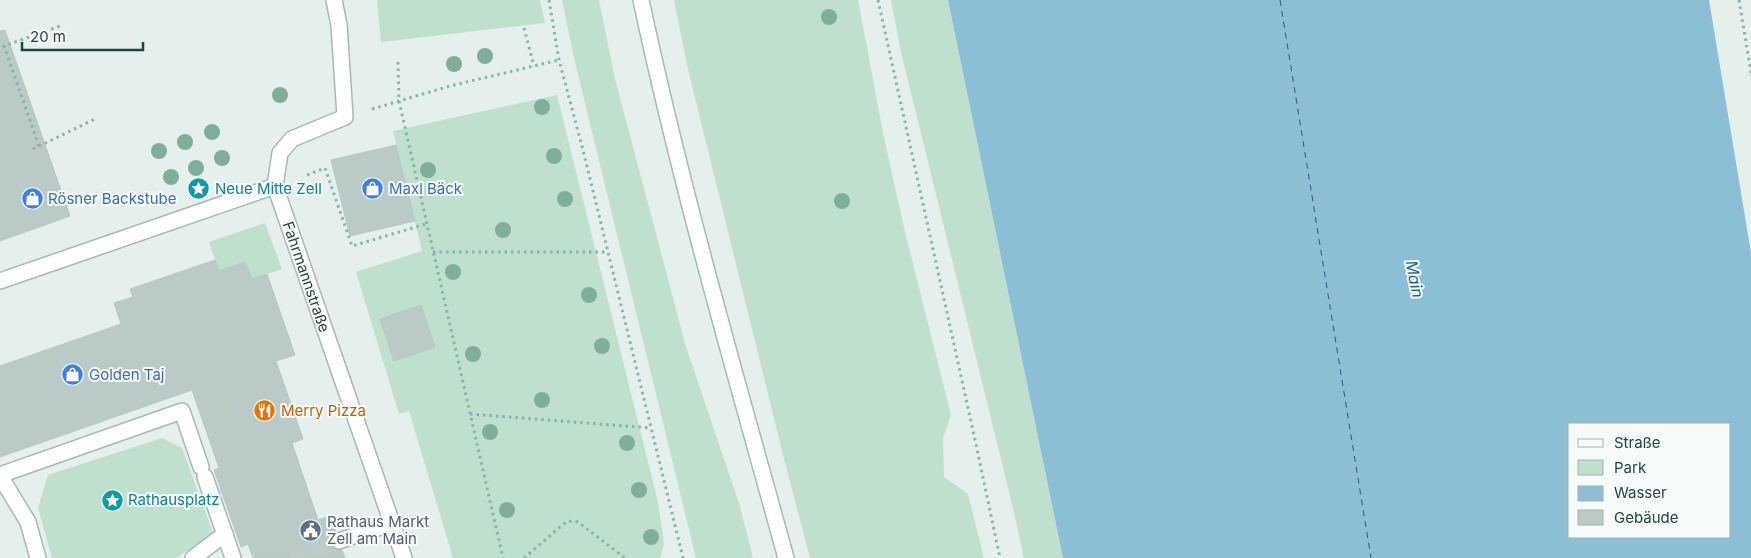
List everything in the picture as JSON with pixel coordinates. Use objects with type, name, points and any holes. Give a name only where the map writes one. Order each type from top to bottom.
[{"type":"street","points":[[0,281],[275,186],[280,153],[292,139],[345,117],[339,25],[334,0]]},
{"type":"street","points":[[641,0],[699,247],[786,558]]},
{"type":"street","name":"Fahrmannstraße","points":[[275,186],[404,558]]},
{"type":"street","points":[[38,558],[28,522],[0,475],[182,411],[233,558]]},
{"type":"street","points":[[339,541],[392,523]]},
{"type":"street","points":[[193,558],[225,534]]},
{"type":"path","points":[[549,0],[559,60],[583,150],[683,558]]},
{"type":"path","points":[[878,0],[1000,558]]},
{"type":"path","points":[[1739,0],[1751,73]]},
{"type":"path","points":[[39,146],[4,46],[63,25]]},
{"type":"path","points":[[524,28],[534,66]]},
{"type":"path","points":[[345,117],[450,86],[559,60]]},
{"type":"path","points":[[398,62],[399,101],[503,558]]},
{"type":"path","points":[[33,149],[97,118]]},
{"type":"path","points":[[275,186],[325,168],[352,246],[426,224]]},
{"type":"path","points":[[335,199],[340,197]]},
{"type":"path","points":[[433,252],[608,252]]},
{"type":"path","points":[[470,414],[652,428]]},
{"type":"path","points":[[524,558],[566,522],[572,521],[578,522],[625,558]]},
{"type":"green space","points":[[377,0],[540,0],[545,23],[381,42]]},
{"type":"green space","points":[[562,0],[599,0],[615,79],[686,347],[739,503],[753,558],[696,558],[574,58]]},
{"type":"green space","points":[[674,0],[858,0],[884,138],[904,228],[951,415],[943,438],[944,477],[968,494],[984,558],[810,558],[688,69]]},
{"type":"green space","points":[[891,0],[948,0],[1063,558],[1024,558],[901,52]]},
{"type":"green space","points":[[557,95],[658,502],[664,544],[660,558],[453,558],[409,411],[399,414],[356,272],[422,251],[393,131]]},
{"type":"green space","points":[[265,223],[282,269],[252,279],[245,262],[219,271],[209,242]]},
{"type":"green space","points":[[162,438],[182,448],[213,533],[177,558],[52,558],[38,508],[48,475]]},
{"type":"water","name":"Main","points":[[948,0],[1709,0],[1751,253],[1751,558],[1063,558]]},
{"type":"building","points":[[5,30],[70,216],[0,241],[0,31]]},
{"type":"building","name":"Maxl Bäck","points":[[396,145],[415,221],[350,236],[331,160]]},
{"type":"building","points":[[215,260],[219,271],[245,262],[252,279],[267,274],[295,355],[276,361],[303,439],[292,443],[318,520],[330,516],[336,532],[330,539],[330,544],[337,550],[342,550],[345,558],[253,558],[248,544],[241,547],[214,470],[219,468],[192,390],[0,457],[0,366],[121,324],[114,303],[133,297],[130,289]]},
{"type":"building","points":[[421,305],[435,347],[394,361],[380,319]]},
{"type":"ferry route","points":[[1280,0],[1371,558]]},
{"type":"tunnel","points":[[291,558],[339,541]]},
{"type":"place","name":"Neue Mitte Zell","points":[[199,189]]},
{"type":"place","name":"Maxl Bäck","points":[[373,189]]},
{"type":"place","name":"Rösner Backstube","points":[[32,199]]},
{"type":"place","name":"Golden Taj","points":[[73,375]]},
{"type":"place","name":"Merry Pizza","points":[[265,411]]},
{"type":"place","name":"Rathausplatz","points":[[112,500]]},
{"type":"place","name":"Rathaus Markt Zell am Main","points":[[311,531]]}]
